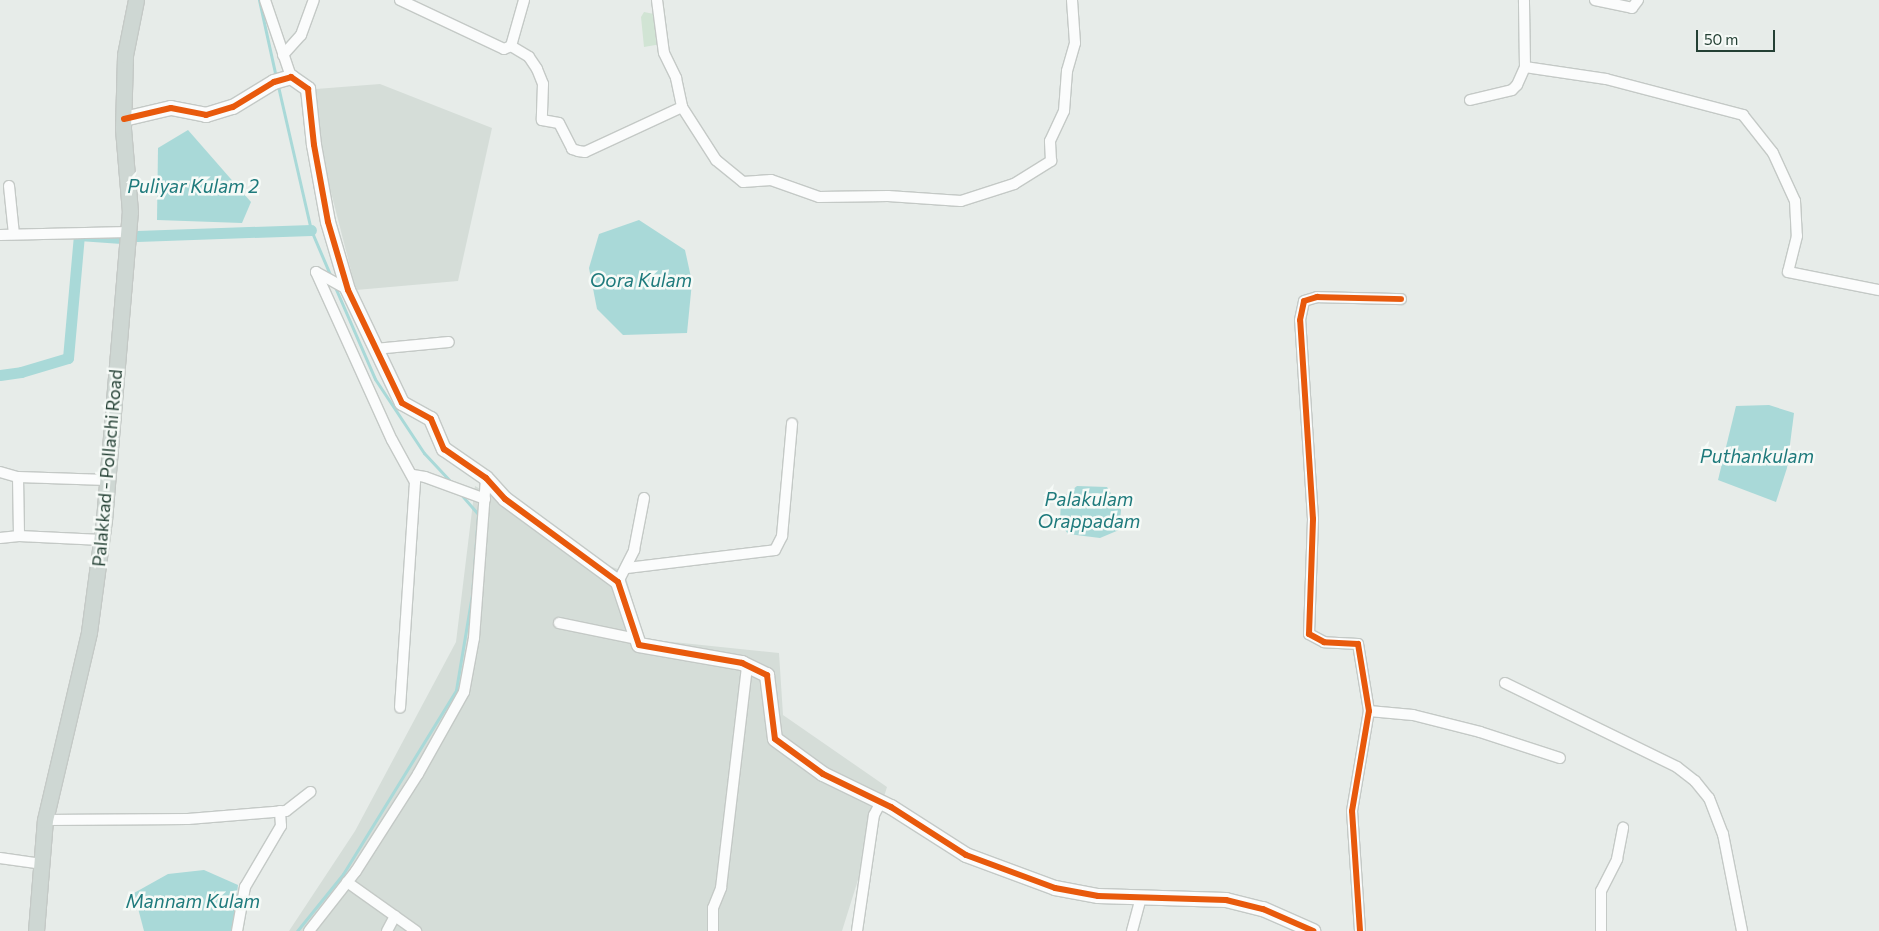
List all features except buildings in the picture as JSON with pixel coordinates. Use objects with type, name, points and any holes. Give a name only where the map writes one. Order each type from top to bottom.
[{"type":"main road","name":"Palakkad - Pollachi Road","points":[[36,931],[45,820],[89,632],[102,540],[130,212],[124,120],[125,55],[136,0]]},
{"type":"street","points":[[265,0],[291,77],[308,88],[314,145],[328,222],[348,290],[402,403],[431,419],[444,449],[486,478],[505,499],[618,582],[639,645],[747,666],[767,675],[775,739],[823,774],[881,802],[966,855],[1046,885],[1098,896],[1226,900],[1263,909],[1313,931]]},
{"type":"street","points":[[283,55],[301,35],[314,0]]},
{"type":"street","points":[[400,0],[504,49],[511,46]]},
{"type":"street","points":[[511,46],[524,0]]},
{"type":"street","points":[[657,0],[664,53],[676,78],[682,107],[716,160],[742,182],[772,180],[819,197],[888,196],[961,201],[1014,184],[1050,161],[1050,141],[1064,111],[1067,71],[1075,43],[1072,0]]},
{"type":"street","points":[[1470,100],[1512,90],[1525,67],[1524,0]]},
{"type":"street","points":[[1595,0],[1632,8],[1638,0]]},
{"type":"street","points":[[511,46],[529,57],[537,69],[543,84],[542,120],[559,123],[572,148],[585,152],[682,107]]},
{"type":"street","points":[[1525,67],[1606,79],[1743,115],[1773,153],[1795,201],[1798,236],[1788,272],[1879,290]]},
{"type":"street","points":[[124,120],[171,108],[206,115],[233,107],[274,82],[291,77]]},
{"type":"street","points":[[9,186],[14,234]]},
{"type":"street","points":[[0,235],[128,232]]},
{"type":"street","points":[[348,290],[316,272],[392,440],[413,475],[414,535],[405,597],[400,708]]},
{"type":"street","points":[[1360,931],[1352,812],[1369,711],[1358,644],[1324,642],[1309,634],[1313,519],[1300,320],[1304,301],[1317,297],[1401,299]]},
{"type":"street","points":[[375,349],[449,342]]},
{"type":"street","points":[[627,568],[775,550],[782,536],[792,423]]},
{"type":"street","points":[[0,472],[18,477],[107,480]]},
{"type":"street","points":[[413,475],[426,477],[485,498]]},
{"type":"street","points":[[18,477],[19,536]]},
{"type":"street","points":[[309,931],[347,882],[418,774],[464,692],[474,638],[486,478]]},
{"type":"street","points":[[618,582],[627,568],[634,550],[644,498]]},
{"type":"street","points":[[0,538],[19,536],[102,540]]},
{"type":"street","points":[[559,623],[637,640]]},
{"type":"street","points":[[713,931],[713,908],[722,888],[747,666]]},
{"type":"street","points":[[1505,683],[1677,767],[1695,781],[1709,798],[1723,834],[1742,931]]},
{"type":"street","points":[[1369,711],[1413,715],[1480,732],[1560,758]]},
{"type":"street","points":[[45,820],[188,820],[286,811],[310,792]]},
{"type":"street","points":[[857,931],[874,815],[881,802]]},
{"type":"street","points":[[237,931],[244,887],[281,826],[280,811]]},
{"type":"street","points":[[1601,931],[1600,891],[1617,859],[1623,828]]},
{"type":"street","points":[[0,858],[42,864]]},
{"type":"street","points":[[347,882],[416,931]]},
{"type":"street","points":[[1132,931],[1141,898]]},
{"type":"street","points":[[387,931],[395,916]]},
{"type":"shaded area","points":[[380,84],[492,128],[458,281],[356,290],[321,153],[316,89]]},
{"type":"shaded area","points":[[475,486],[542,524],[585,558],[624,571],[644,639],[779,653],[783,715],[887,787],[842,931],[289,931],[355,831],[456,642]]},
{"type":"green space","points":[[644,12],[654,14],[661,44],[644,47],[641,17]]},
{"type":"water","name":"Puliyar Kulam 2","points":[[188,130],[251,202],[242,223],[157,220],[158,148]]},
{"type":"water","name":"Oora Kulam","points":[[639,220],[685,250],[692,282],[687,333],[623,335],[597,309],[589,268],[599,234]]},
{"type":"water","name":"Puthankulam","points":[[1769,405],[1794,413],[1787,468],[1776,502],[1718,480],[1736,406]]},
{"type":"water","name":"Palakulam Orappadam","points":[[1077,486],[1107,487],[1121,510],[1119,530],[1100,538],[1068,534],[1060,523],[1061,499]]},
{"type":"water","name":"Mannam Kulam","points":[[204,870],[238,885],[232,931],[144,931],[134,893],[168,874]]},
{"type":"waterway","points":[[259,0],[276,77]]},
{"type":"waterway","points":[[278,86],[311,230],[331,277]]},
{"type":"waterway","points":[[137,236],[311,230]]},
{"type":"waterway","points":[[0,375],[21,372],[68,358],[79,235],[118,238]]},
{"type":"waterway","points":[[335,287],[375,379],[424,453],[451,482]]},
{"type":"waterway","points":[[297,931],[343,874],[456,690],[472,594],[478,514],[460,493]]},
{"type":"cycle path","points":[[124,119],[171,108],[206,115],[233,107],[274,82],[291,77],[308,89],[314,145],[328,222],[348,290],[402,403],[431,419],[444,449],[486,478],[505,499],[618,582],[639,645],[742,663],[767,675],[775,739],[823,774],[891,807],[966,855],[1055,888],[1098,896],[1226,900],[1263,909],[1313,931]]},
{"type":"cycle path","points":[[1360,931],[1352,811],[1369,711],[1358,644],[1324,642],[1309,634],[1313,519],[1300,320],[1304,301],[1317,297],[1401,299]]}]
